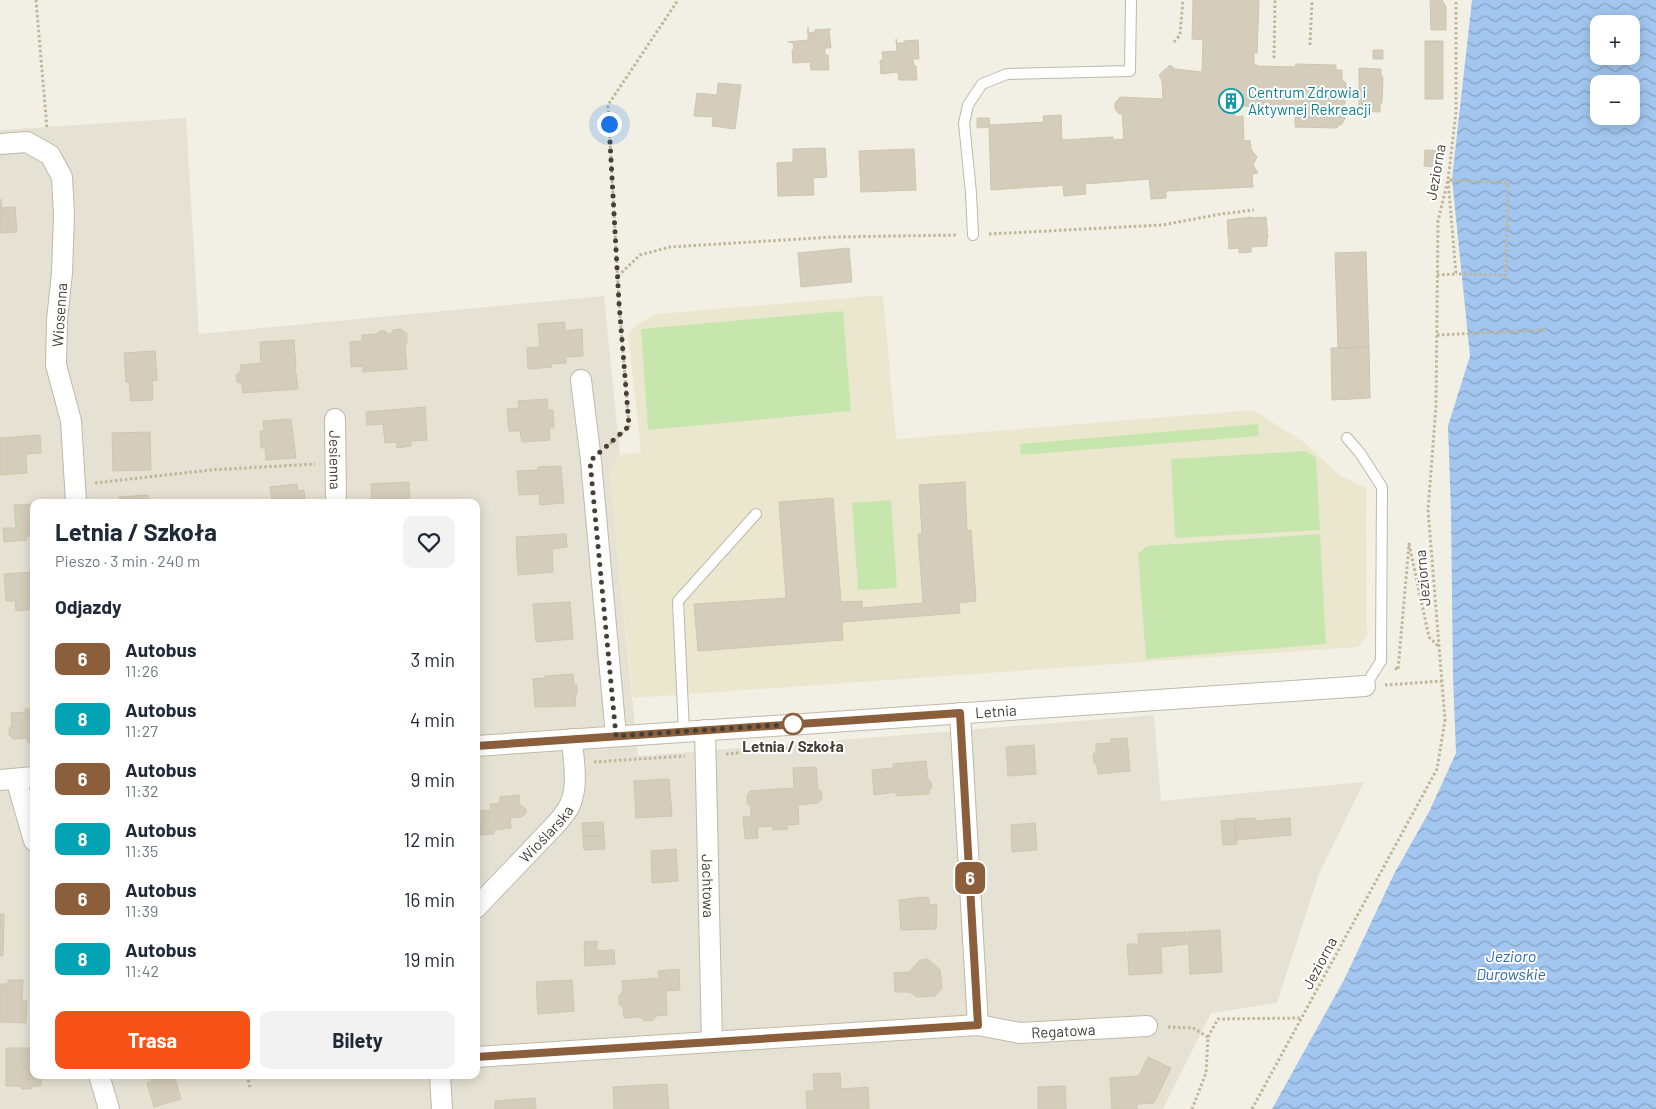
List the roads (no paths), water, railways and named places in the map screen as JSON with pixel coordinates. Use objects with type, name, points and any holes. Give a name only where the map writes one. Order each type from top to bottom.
[{"type":"street","name":"Wiosenna","points":[[0,144],[26,142],[49,155],[62,177],[64,214],[56,365],[71,421],[75,494]]},
{"type":"street","points":[[581,380],[616,736]]},
{"type":"street","name":"Jesienna","points":[[335,419],[336,499]]},
{"type":"street","name":"Letnia","points":[[480,746],[1365,686]]},
{"type":"street","points":[[960,713],[978,1025]]},
{"type":"street","name":"Jachtowa","points":[[705,730],[712,1042]]},
{"type":"street","name":"Wioślarska","points":[[480,904],[558,823],[567,811],[572,800],[574,786],[572,739]]},
{"type":"street","points":[[17,779],[30,826]]},
{"type":"street","name":"Regatowa","points":[[480,1057],[978,1025],[1020,1033],[1147,1026]]},
{"type":"street","points":[[100,1079],[109,1109]]},
{"type":"street","points":[[440,1079],[442,1109]]},
{"type":"lane","points":[[973,235],[964,123],[968,105],[982,84],[1007,74],[1130,71],[1131,0]]},
{"type":"lane","points":[[1347,438],[1360,453],[1382,487],[1381,661],[1365,686]]},
{"type":"lane","points":[[684,732],[678,601],[756,514]]},
{"type":"water","name":"Jezioro Durowskie","points":[[1472,0],[1656,0],[1656,1109],[1272,1109],[1344,980],[1394,874],[1429,812],[1456,753],[1448,426],[1470,356],[1452,179]]},
{"type":"place","name":"Centrum Zdrowia i Aktywnej Rekreacji","points":[[1231,101]]},
{"type":"place","name":"Letnia / Szkoła","points":[[793,724]]}]
